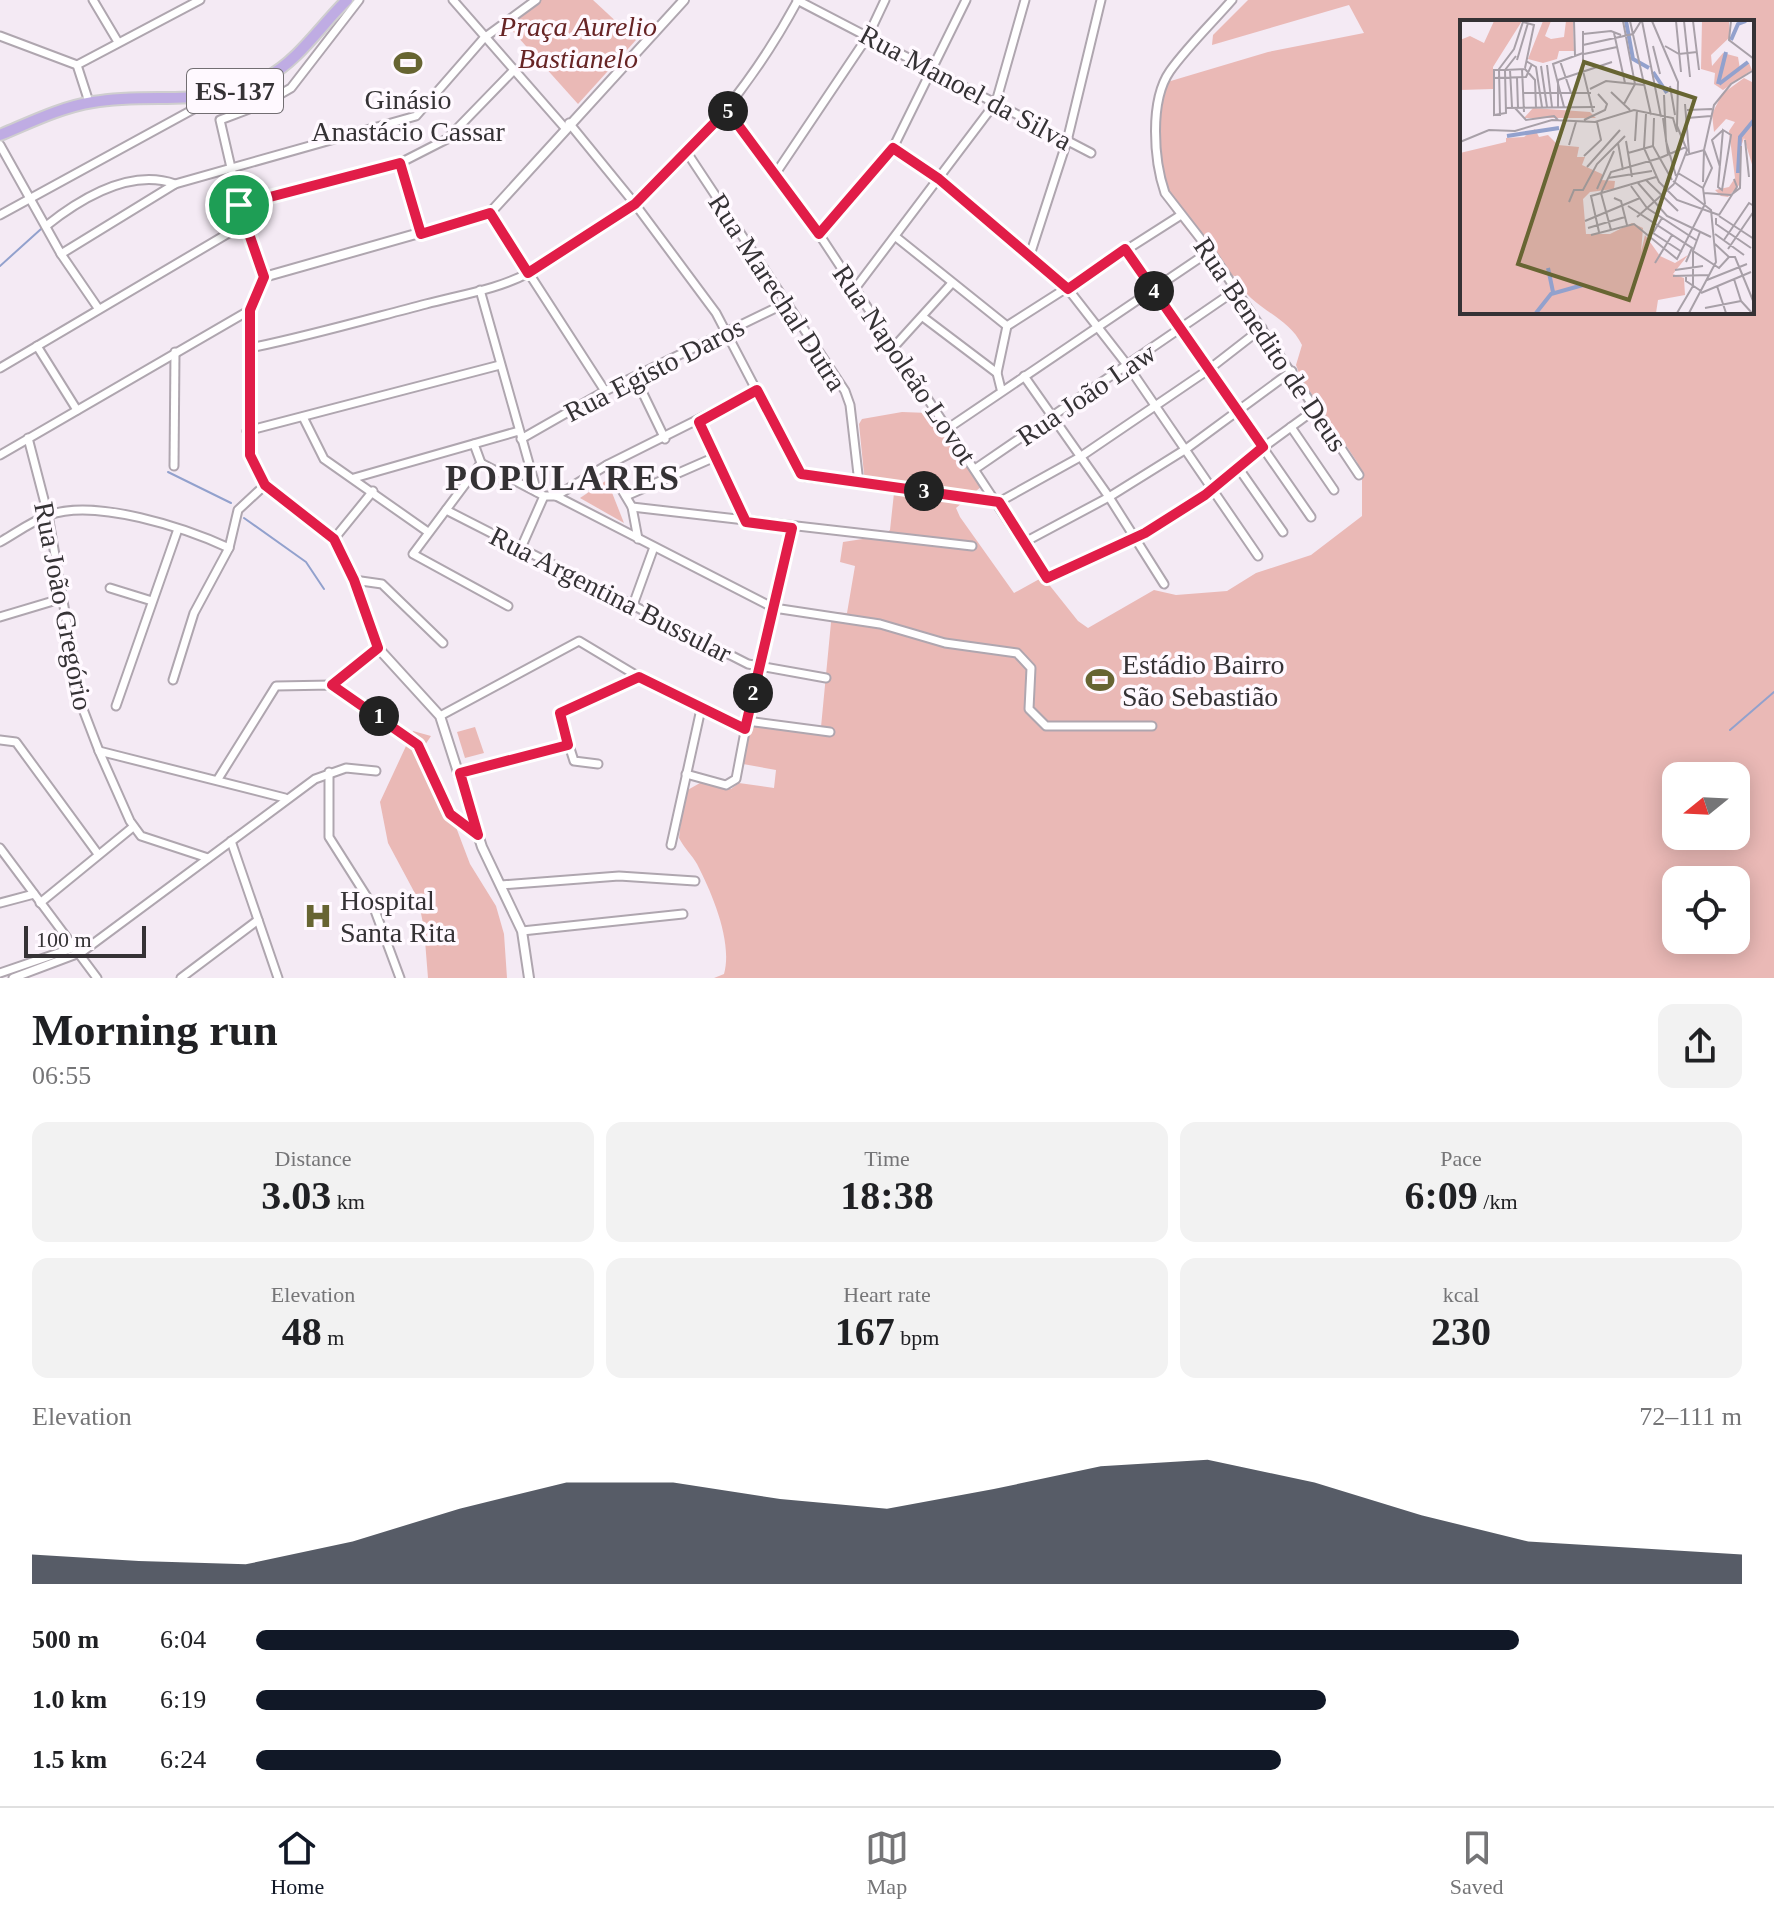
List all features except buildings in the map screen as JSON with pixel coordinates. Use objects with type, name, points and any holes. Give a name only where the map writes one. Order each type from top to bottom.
[{"type":"main road","name":"ES-137","points":[[0,135],[89,102],[129,97],[214,98],[271,76],[347,0]]},
{"type":"street","points":[[93,0],[118,42]]},
{"type":"street","points":[[179,0],[183,9]]},
{"type":"street","points":[[0,36],[77,65],[200,0]]},
{"type":"street","points":[[359,0],[291,88],[265,103],[220,120],[244,224],[264,277],[250,310],[247,431],[250,455],[265,485],[334,539],[354,580],[378,648],[440,716],[478,835],[522,931],[529,978]]},
{"type":"street","points":[[453,0],[513,71],[567,126],[635,204],[727,332],[798,470],[806,477],[999,502],[1080,457],[1208,370],[1262,328]]},
{"type":"street","points":[[61,254],[175,184],[416,116],[484,38],[536,0]]},
{"type":"street","points":[[264,277],[490,213],[684,0]]},
{"type":"street","points":[[250,348],[480,290],[528,273],[635,204],[688,154],[760,69],[798,0]]},
{"type":"street","name":"Rua Manoel da Silva","points":[[798,0],[1091,153]]},
{"type":"street","points":[[774,176],[868,36],[885,0]]},
{"type":"street","points":[[819,234],[893,148],[966,0]]},
{"type":"street","points":[[854,290],[996,102],[1025,0]]},
{"type":"street","points":[[1030,255],[1067,141],[1101,0]]},
{"type":"street","name":"Rua Benedito de Deus","points":[[1232,0],[1169,72],[1161,88],[1158,160],[1165,193],[1210,251],[1359,475]]},
{"type":"street","points":[[77,65],[89,102]]},
{"type":"street","points":[[239,205],[400,163],[447,139],[513,71]]},
{"type":"street","points":[[0,215],[214,98]]},
{"type":"street","name":"Rua Napoleão Lovot","points":[[727,110],[819,234],[947,429],[999,502],[1042,574],[1052,577],[1136,538]]},
{"type":"street","points":[[0,145],[33,197],[61,254],[98,308]]},
{"type":"street","points":[[893,148],[939,179],[1068,289],[1156,405],[1258,556]]},
{"type":"street","name":"Rua Marechal Dutra","points":[[688,154],[845,391],[850,405],[859,483]]},
{"type":"street","points":[[400,163],[421,234]]},
{"type":"street","points":[[46,226],[87,196],[146,179],[175,184]]},
{"type":"street","points":[[490,213],[605,391]]},
{"type":"street","points":[[1001,389],[997,373],[1007,326],[1181,215]]},
{"type":"street","points":[[0,368],[244,224]]},
{"type":"street","points":[[896,237],[1007,326]]},
{"type":"street","points":[[1125,249],[1311,517]]},
{"type":"street","points":[[947,429],[1001,389],[1098,329],[1152,288],[1210,251]]},
{"type":"street","points":[[893,348],[952,283]]},
{"type":"street","points":[[480,290],[520,435],[541,494],[521,548]]},
{"type":"street","name":"Rua João Law","points":[[975,469],[1236,290]]},
{"type":"street","name":"Rua Egisto Daros","points":[[354,478],[474,444],[520,435],[788,302]]},
{"type":"street","points":[[0,455],[250,310]]},
{"type":"street","points":[[923,317],[997,373]]},
{"type":"street","points":[[37,346],[77,410]]},
{"type":"street","points":[[174,466],[175,352]]},
{"type":"street","points":[[247,431],[500,365]]},
{"type":"street","points":[[1023,543],[1109,497],[1186,449],[1292,371]]},
{"type":"street","points":[[1024,376],[1109,497],[1164,584]]},
{"type":"street","points":[[635,377],[665,439]]},
{"type":"street","points":[[556,496],[607,465],[699,422],[757,390]]},
{"type":"street","points":[[1136,538],[1211,490],[1237,466],[1317,408]]},
{"type":"street","points":[[303,417],[324,459],[428,532]]},
{"type":"street","points":[[699,422],[746,522]]},
{"type":"street","points":[[1291,427],[1334,490]]},
{"type":"street","name":"Rua João Gregório","points":[[28,438],[48,515],[60,599],[81,704],[133,827]]},
{"type":"street","points":[[474,444],[481,463],[541,494],[556,496],[774,608],[880,624],[945,643],[1017,653],[1025,658],[1031,668],[1029,709],[1046,726],[1152,726]]},
{"type":"street","points":[[626,496],[715,457]]},
{"type":"street","points":[[481,463],[412,551],[415,557],[508,606]]},
{"type":"street","points":[[607,465],[632,507],[638,539]]},
{"type":"street","points":[[1237,466],[1283,532]]},
{"type":"street","points":[[173,680],[194,613],[229,548],[238,510],[265,485]]},
{"type":"street","points":[[334,539],[373,491]]},
{"type":"street","points":[[632,507],[792,528],[972,546]]},
{"type":"street","points":[[0,542],[48,515],[83,509],[178,529],[229,548]]},
{"type":"street","name":"Rua Argentina Bussular","points":[[446,510],[759,668],[826,678]]},
{"type":"street","points":[[686,774],[726,785],[734,782],[792,528]]},
{"type":"street","points":[[116,706],[178,529]]},
{"type":"street","points":[[633,605],[654,547]]},
{"type":"street","points":[[354,580],[382,584],[443,643]]},
{"type":"street","points":[[110,588],[152,601]]},
{"type":"street","points":[[0,617],[60,599]]},
{"type":"street","points":[[440,716],[579,641],[701,709],[746,725],[830,732]]},
{"type":"street","points":[[332,685],[378,648]]},
{"type":"street","points":[[598,764],[577,763],[568,745],[560,713],[639,677]]},
{"type":"street","points":[[218,779],[276,686],[293,683],[332,685],[418,745],[450,814],[478,835]]},
{"type":"street","points":[[671,845],[701,709]]},
{"type":"street","points":[[0,740],[16,742],[98,854]]},
{"type":"street","points":[[460,773],[568,745]]},
{"type":"street","points":[[99,751],[285,798]]},
{"type":"street","points":[[7,975],[76,951],[208,858],[285,798],[329,772],[346,768],[376,771]]},
{"type":"street","points":[[329,772],[328,828],[334,846],[374,908],[400,978]]},
{"type":"street","points":[[40,903],[133,827],[146,840],[208,858]]},
{"type":"street","points":[[231,841],[278,978]]},
{"type":"street","points":[[0,848],[97,978]]},
{"type":"street","points":[[501,885],[619,876],[695,881]]},
{"type":"street","points":[[0,903],[34,894]]},
{"type":"street","points":[[522,931],[683,914]]},
{"type":"street","points":[[181,978],[258,920]]},
{"type":"green space","name":"Praça Aurelio Bastianelo","points":[[540,0],[593,0],[636,40],[578,104],[507,25]]},
{"type":"green space","points":[[1248,0],[1774,0],[1774,978],[714,978],[724,974],[726,947],[715,903],[695,861],[679,838],[684,792],[700,783],[731,789],[739,783],[774,788],[776,770],[743,764],[749,719],[821,727],[832,612],[847,613],[855,566],[840,562],[843,542],[882,536],[890,530],[894,493],[865,484],[859,424],[862,419],[902,412],[929,413],[982,486],[956,508],[1014,593],[1043,577],[1078,621],[1088,628],[1154,590],[1176,595],[1227,591],[1256,573],[1311,555],[1362,516],[1362,478],[1357,462],[1301,378],[1296,365],[1302,345],[1287,326],[1249,296],[1235,276],[1223,274],[1187,230],[1163,195],[1157,182],[1154,161],[1157,118],[1164,83],[1268,52],[1364,33],[1349,5],[1212,45],[1213,35]]},
{"type":"green space","points":[[607,480],[624,523],[580,498]]},
{"type":"green space","points":[[475,727],[484,753],[465,758],[457,732]]},
{"type":"green space","points":[[413,731],[431,736],[423,748],[470,864],[496,906],[504,934],[507,978],[428,978],[418,899],[388,843],[380,802]]},
{"type":"waterway","points":[[0,266],[41,229]]},
{"type":"waterway","points":[[168,472],[231,503]]},
{"type":"waterway","points":[[244,518],[306,562],[324,589]]},
{"type":"waterway","points":[[1730,730],[1774,692]]},
{"type":"place","name":"Ginásio Anastácio Cassar","points":[[408,63]]},
{"type":"place","name":"Estádio Bairro São Sebastião","points":[[1100,680]]},
{"type":"place","name":"Hospital Santa Rita","points":[[318,916]]},
{"type":"district","name":"POPULARES","points":[[563,477]]},
{"type":"route","points":[[727,110],[819,234],[893,148],[939,179],[1068,289],[1125,249],[1263,447],[1205,495],[1145,533],[1047,578],[999,502],[801,474],[757,390],[699,422],[746,522],[792,528],[745,729],[639,677],[560,713],[559,719],[568,745],[460,773],[478,835],[453,819],[418,745],[332,685],[378,648],[354,580],[334,539],[265,485],[250,455],[247,431],[250,310],[264,277],[239,205],[400,163],[421,234],[490,213],[528,273],[635,204],[688,154],[727,110]]}]
